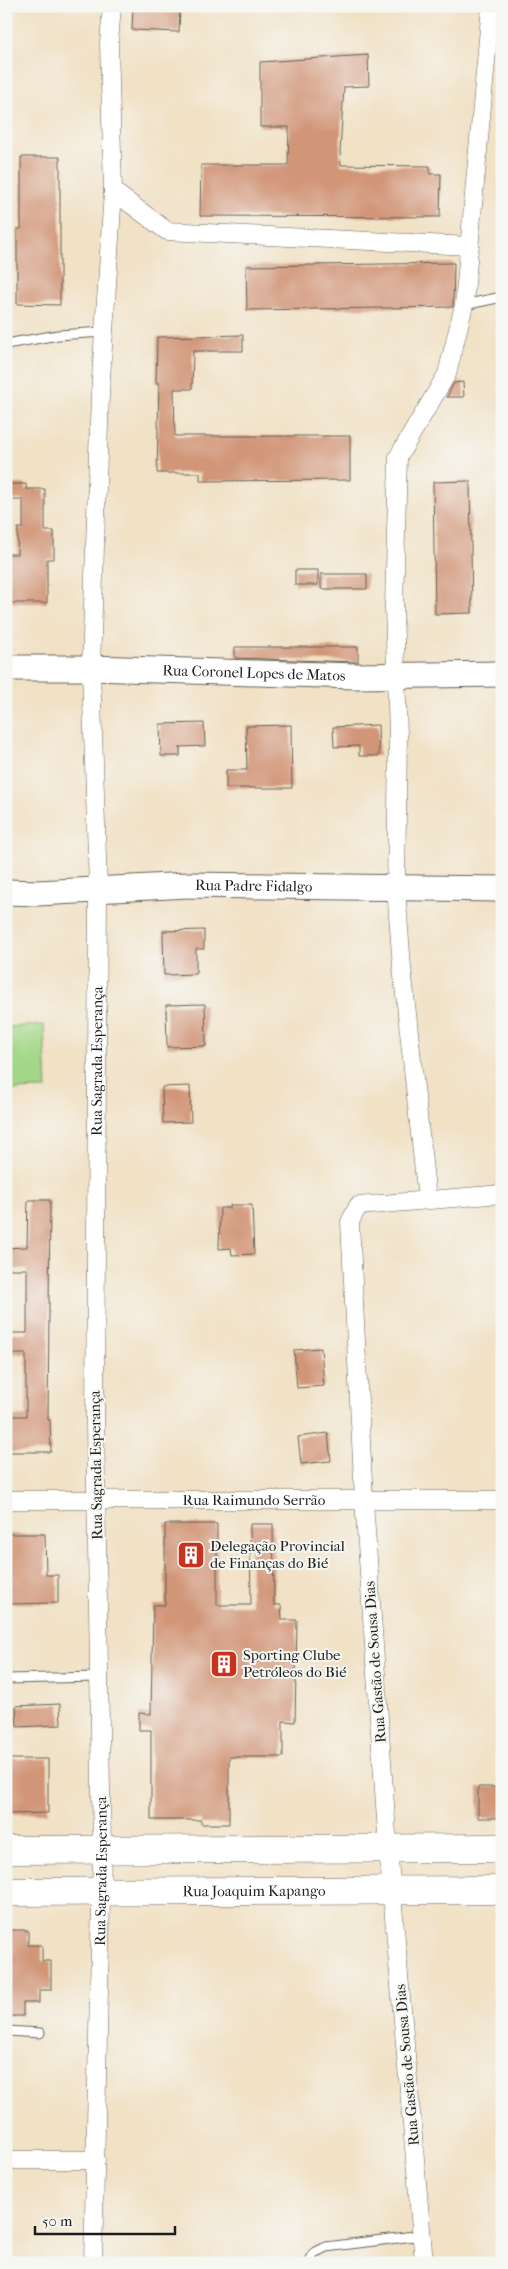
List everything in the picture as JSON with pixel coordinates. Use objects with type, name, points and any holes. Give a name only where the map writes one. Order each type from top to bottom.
[{"type":"main road","points":[[6,1850],[102,1852],[502,1848]]},
{"type":"main road","points":[[274,1891],[276,1849]]},
{"type":"main road","points":[[221,1890],[222,1850]]},
{"type":"main road","name":"Rua Joaquim Kapango","points":[[6,1892],[502,1890]]},
{"type":"street","name":"Rua Sagrada Esperança","points":[[93,2263],[102,1852],[95,1412],[98,889],[92,668],[103,332],[113,191],[109,43],[112,6]]},
{"type":"street","points":[[427,1199],[402,967],[396,889],[396,675],[394,607],[398,457],[447,374],[464,305],[491,6]]},
{"type":"street","points":[[113,191],[167,231],[470,246]]},
{"type":"street","name":"Rua Coronel Lopes de Matos","points":[[6,668],[92,668],[355,676],[502,674]]},
{"type":"street","name":"Rua Padre Fidalgo","points":[[6,892],[38,893],[188,885],[502,889]]},
{"type":"street","name":"Rua Gastão de Sousa Dias","points":[[424,2263],[391,1891],[364,1501],[350,1222],[358,1206],[502,1194]]},
{"type":"street","name":"Rua Raimundo Serrão","points":[[6,1500],[97,1498],[364,1501],[502,1500]]},
{"type":"street","points":[[6,2160],[96,2160]]},
{"type":"lane","points":[[464,305],[502,297]]},
{"type":"lane","points":[[6,344],[58,335],[103,332]]},
{"type":"lane","points":[[6,1679],[99,1677]]},
{"type":"lane","points":[[6,2031],[40,2033]]},
{"type":"lane","points":[[309,2263],[314,2253],[326,2247],[422,2235]]},
{"type":"green space","points":[[44,1025],[47,1089],[6,1090],[6,1027]]},
{"type":"building","points":[[133,6],[180,6],[179,32],[132,30]]},
{"type":"building","points":[[368,55],[369,86],[344,87],[340,151],[341,165],[430,166],[430,174],[441,174],[440,217],[200,216],[201,165],[288,165],[289,127],[260,127],[260,62]]},
{"type":"building","points":[[21,157],[60,157],[60,305],[17,304],[17,229],[21,229]]},
{"type":"building","points":[[454,263],[453,307],[247,310],[246,266]]},
{"type":"building","points":[[243,335],[243,351],[193,351],[192,389],[174,389],[175,436],[350,436],[350,480],[200,481],[200,473],[157,473],[159,383],[156,383],[157,337]]},
{"type":"building","points":[[463,382],[464,397],[447,397],[454,383]]},
{"type":"building","points":[[470,481],[472,613],[435,614],[433,482]]},
{"type":"building","points":[[6,484],[26,484],[26,489],[45,489],[45,531],[54,531],[54,559],[47,559],[47,603],[6,603],[6,554],[17,554],[18,528],[23,528],[23,500],[6,500]]},
{"type":"building","points":[[295,570],[318,570],[318,585],[295,585]]},
{"type":"building","points":[[321,574],[367,574],[367,589],[321,589]]},
{"type":"building","points":[[235,647],[358,647],[358,662],[235,658]]},
{"type":"building","points":[[204,723],[205,746],[180,747],[180,756],[161,756],[160,724]]},
{"type":"building","points":[[291,725],[292,788],[226,788],[226,770],[247,770],[246,726]]},
{"type":"building","points":[[378,725],[379,756],[359,756],[359,746],[334,747],[333,727]]},
{"type":"building","points":[[204,930],[204,949],[196,949],[196,974],[164,975],[163,931]]},
{"type":"building","points":[[205,1004],[206,1046],[167,1047],[166,1005]]},
{"type":"building","points":[[190,1086],[191,1122],[163,1123],[162,1087]]},
{"type":"building","points":[[28,1200],[50,1200],[48,1420],[50,1420],[51,1452],[6,1452],[6,1416],[26,1416],[26,1354],[6,1354],[6,1333],[27,1333],[27,1269],[6,1269],[6,1248],[27,1247]]},
{"type":"building","points":[[230,1205],[252,1205],[254,1254],[232,1255],[231,1248],[219,1249],[220,1208],[230,1208]]},
{"type":"building","points":[[321,1348],[324,1386],[297,1388],[294,1350]]},
{"type":"building","points":[[328,1433],[331,1461],[301,1464],[298,1437]]},
{"type":"building","points":[[165,1524],[217,1524],[217,1605],[251,1605],[250,1524],[273,1524],[274,1605],[281,1605],[282,1620],[297,1620],[295,1722],[283,1721],[283,1757],[229,1757],[229,1824],[201,1824],[201,1820],[151,1820],[151,1730],[139,1730],[139,1713],[151,1714],[153,1605],[165,1605]]},
{"type":"building","points":[[6,1534],[45,1534],[46,1575],[58,1575],[58,1603],[6,1604]]},
{"type":"building","points":[[60,1704],[61,1725],[17,1727],[16,1706]]},
{"type":"building","points":[[6,1759],[48,1759],[48,1813],[6,1814]]},
{"type":"building","points":[[478,1787],[502,1787],[502,1818],[478,1818]]},
{"type":"building","points":[[6,1930],[28,1930],[28,1945],[42,1945],[42,1961],[51,1961],[51,1990],[39,1990],[39,2003],[23,2003],[23,2016],[6,2016]]},
{"type":"place","name":"Delegação Provincial de Finanças do Bié","points":[[191,1555]]},
{"type":"place","name":"Sporting Clube Petróleos do Bié","points":[[224,1664]]}]
